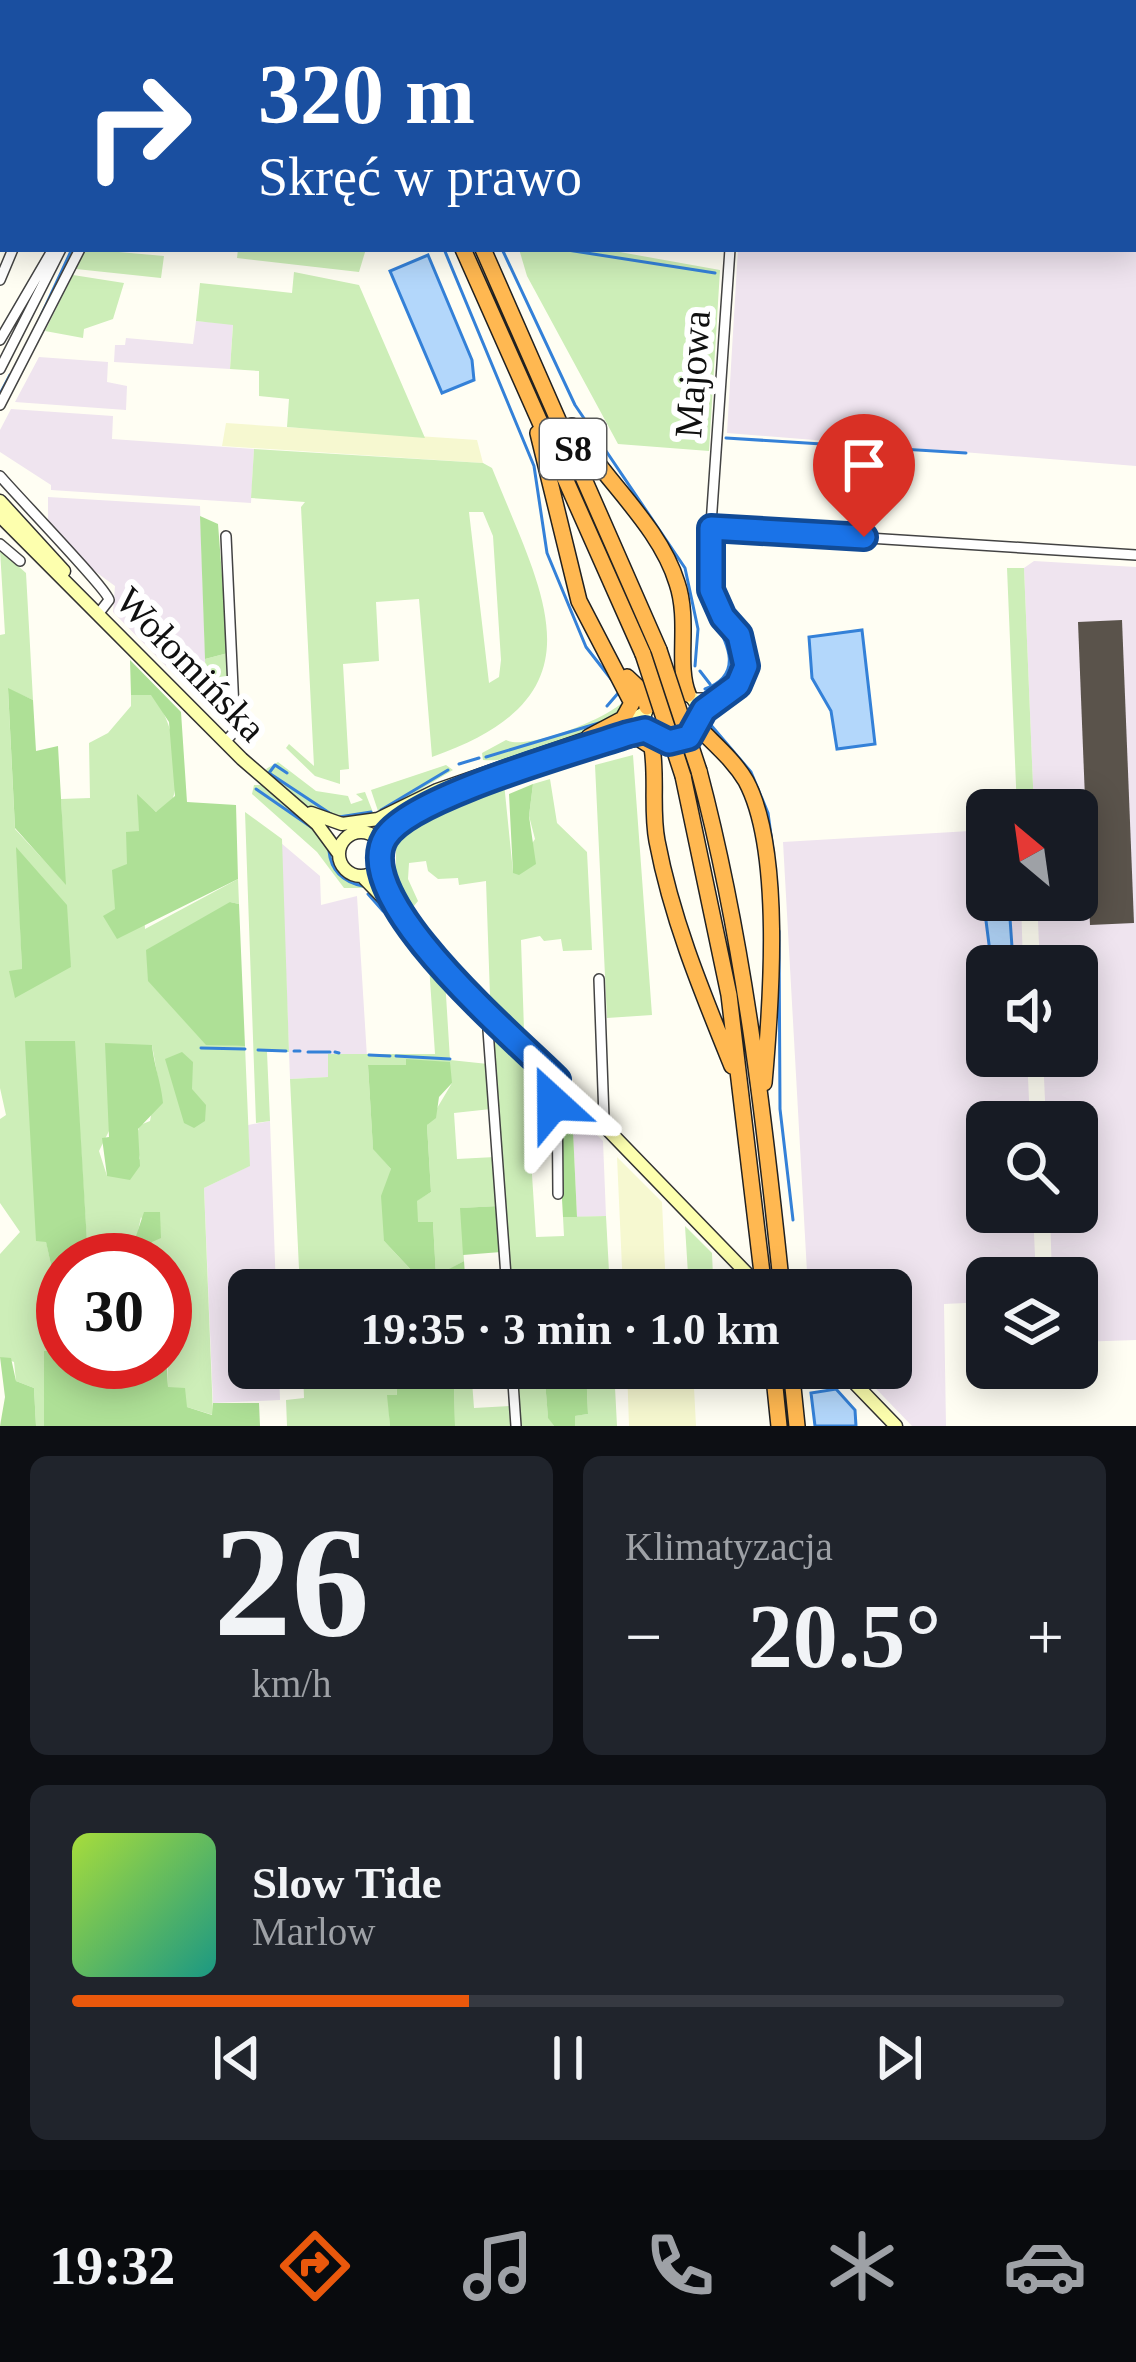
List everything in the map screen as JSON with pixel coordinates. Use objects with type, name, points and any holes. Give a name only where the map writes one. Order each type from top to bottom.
[{"type":"highway","name":"S8","points":[[464,252],[520,380],[651,652]]},
{"type":"highway","name":"S8","points":[[484,252],[538,370],[651,652],[722,854],[762,1110],[780,1269]]},
{"type":"highway","points":[[538,370],[591,456],[669,562],[686,622],[682,679],[690,696]]},
{"type":"highway","points":[[520,380],[546,458],[566,560],[589,626],[632,703],[623,719],[592,741]]},
{"type":"highway","points":[[611,664],[644,693],[647,709]]},
{"type":"highway","points":[[698,720],[741,773],[761,824],[771,1002],[762,1110]]},
{"type":"highway","points":[[653,786],[661,755],[654,734]]},
{"type":"highway","points":[[592,741],[644,739],[653,752],[656,840],[670,896],[693,971],[740,1085]]},
{"type":"highway","name":"S8","points":[[691,774],[740,1085],[761,1269]]},
{"type":"highway","points":[[775,1389],[779,1426]]},
{"type":"highway","points":[[793,1389],[797,1426]]},
{"type":"main road","name":"Wołomińska","points":[[0,501],[36,536],[70,582]]},
{"type":"main road","name":"Wołomińska","points":[[0,516],[271,787],[317,824],[339,854]]},
{"type":"main road","points":[[310,813],[348,824],[386,816],[592,741],[640,730],[683,740],[698,720],[690,696],[668,690],[634,722],[592,741],[430,804],[398,824],[382,848],[377,868],[397,913]]},
{"type":"main road","points":[[647,709],[654,734]]},
{"type":"main road","name":"Wołomińska","points":[[271,787],[348,837]]},
{"type":"main road","points":[[409,805],[368,834],[348,837],[339,854],[346,870],[362,876],[743,1269]]},
{"type":"main road","points":[[368,834],[382,848]]},
{"type":"main road","points":[[362,876],[377,868]]},
{"type":"main road","points":[[860,1389],[896,1426]]},
{"type":"street","points":[[0,280],[12,252]]},
{"type":"street","points":[[0,340],[55,252]]},
{"type":"street","points":[[0,369],[56,252]]},
{"type":"street","points":[[0,405],[78,252]]},
{"type":"street","name":"Majowa","points":[[723,617],[709,577],[730,252]]},
{"type":"street","points":[[0,476],[69,556],[107,588],[109,600],[99,613]]},
{"type":"street","points":[[711,528],[1136,555]]},
{"type":"street","points":[[225,742],[235,730],[226,536]]},
{"type":"street","points":[[0,544],[20,561]]},
{"type":"street","points":[[690,696],[715,694],[735,674],[736,650],[723,617]]},
{"type":"street","points":[[698,720],[738,685],[746,666],[739,635],[723,617]]},
{"type":"street","points":[[599,979],[604,1118],[600,1123]]},
{"type":"street","points":[[494,1016],[488,1030],[505,1269]]},
{"type":"street","points":[[557,1080],[558,1194]]},
{"type":"street","points":[[513,1389],[516,1426]]},
{"type":"shaded area","points":[[738,252],[1136,252],[1136,466],[727,433]]},
{"type":"shaded area","points":[[196,321],[233,324],[230,369],[114,362],[115,345],[125,345],[126,338],[193,344]]},
{"type":"shaded area","points":[[39,357],[108,362],[107,382],[127,386],[126,410],[15,402]]},
{"type":"shaded area","points":[[11,409],[113,416],[112,439],[254,449],[251,503],[51,490],[51,485],[0,452],[0,430]]},
{"type":"shaded area","points":[[48,497],[200,506],[207,708],[113,612],[115,586],[89,567],[48,522]]},
{"type":"shaded area","points":[[1034,561],[1136,567],[1136,1340],[1098,1341],[1098,1257],[1051,1257],[1051,1233],[1098,1233],[1098,1101],[1045,1101],[1044,1077],[1098,1077],[1098,945],[1039,945],[1038,921],[1098,921],[1098,789],[1033,789],[1024,568]]},
{"type":"shaded area","points":[[966,831],[966,921],[1022,921],[1022,945],[966,945],[966,1077],[1028,1077],[1029,1101],[966,1101],[966,1233],[1034,1233],[1035,1257],[966,1257],[966,1303],[944,1304],[946,1426],[912,1426],[876,1389],[912,1389],[912,1269],[807,1269],[783,842]]},
{"type":"shaded area","points":[[281,843],[320,876],[321,905],[357,896],[367,1057],[328,1054],[329,1077],[290,1079]]},
{"type":"shaded area","points":[[572,1109],[603,1141],[606,1216],[577,1217]]},
{"type":"shaded area","points":[[270,1121],[275,1269],[228,1269],[228,1389],[280,1389],[280,1400],[213,1403],[204,1188],[249,1166],[248,1125]]},
{"type":"green space","points":[[84,252],[164,256],[161,278],[76,269]]},
{"type":"green space","points":[[238,252],[365,252],[359,272],[237,258]]},
{"type":"green space","points":[[520,252],[620,252],[720,270],[709,451],[618,444],[527,276]]},
{"type":"green space","points":[[294,272],[359,285],[425,438],[287,427],[289,399],[259,396],[259,371],[230,369],[233,325],[196,321],[200,283],[292,293]]},
{"type":"green space","points":[[73,275],[124,283],[113,319],[84,329],[83,338],[45,331]]},
{"type":"green space","points":[[226,423],[477,440],[483,463],[222,446]]},
{"type":"green space","points":[[254,449],[483,463],[492,468],[529,559],[547,638],[542,673],[523,704],[487,732],[432,757],[419,599],[376,602],[379,661],[343,664],[349,769],[340,770],[340,784],[315,776],[286,748],[289,744],[314,766],[301,507],[305,502],[251,498]],"holes":[[[469,512],[483,512],[493,536],[501,660],[499,677],[489,683]]]},
{"type":"green space","points":[[200,516],[218,524],[228,653],[205,659]]},
{"type":"green space","points":[[0,550],[26,573],[33,700],[8,689],[15,829],[65,883],[61,799],[90,798],[89,743],[108,733],[131,706],[131,695],[151,694],[171,732],[176,779],[170,805],[156,812],[148,805],[139,831],[145,929],[238,879],[239,904],[230,902],[206,1044],[245,1046],[250,1166],[204,1188],[213,1415],[187,1407],[169,1389],[192,1389],[192,1233],[148,1233],[141,1217],[138,1233],[86,1233],[74,1041],[36,1233],[36,1389],[44,1389],[44,1426],[36,1426],[34,1388],[16,1381],[14,1362],[0,1357],[0,1254],[20,1232],[0,1203],[0,1119],[6,1115],[0,1088],[0,635],[5,634]],"holes":[[[17,849],[71,966],[15,997],[22,969]],[[152,1045],[158,1079],[150,1121],[140,1125],[135,1139],[140,1159],[107,1176],[99,1151]]]},
{"type":"green space","points":[[1007,568],[1024,568],[1033,789],[1016,789]]},
{"type":"green space","points":[[228,653],[231,724],[226,727],[207,708],[205,659]]},
{"type":"green space","points":[[130,660],[181,712],[187,802],[236,805],[238,879],[117,939],[103,916],[115,909],[112,870],[127,864],[126,832],[139,831],[137,794],[156,812],[175,796],[169,722],[151,695],[131,695]]},
{"type":"green space","points":[[8,688],[33,700],[36,751],[58,746],[66,885],[15,828]]},
{"type":"green space","points":[[624,701],[626,709],[578,736],[536,752],[483,760],[482,753],[506,740],[530,741],[566,731]]},
{"type":"green space","points":[[633,755],[652,1015],[607,1018],[595,765]]},
{"type":"green space","points":[[278,762],[316,791],[348,796],[351,804],[363,800],[356,794],[365,792],[374,815],[344,816],[298,801],[284,793],[266,769]]},
{"type":"green space","points":[[446,765],[453,770],[379,814],[371,790]]},
{"type":"green space","points":[[550,779],[557,823],[587,852],[592,950],[563,951],[561,939],[544,941],[540,936],[521,940],[524,1030],[490,996],[486,881],[459,885],[458,878],[438,879],[428,871],[426,861],[409,863],[408,879],[418,901],[409,912],[396,874],[396,837],[435,808],[504,783],[513,872],[535,839],[529,816],[533,784]]},
{"type":"green space","points":[[533,784],[529,816],[536,864],[519,875],[513,873],[509,794]]},
{"type":"green space","points":[[254,785],[262,785],[313,824],[332,846],[343,875],[367,882],[368,888],[344,888],[317,852],[252,794]]},
{"type":"green space","points":[[245,812],[282,839],[289,1052],[267,1052],[270,1121],[256,1123]]},
{"type":"green space","points":[[16,847],[67,905],[71,967],[15,998],[9,971],[22,969]]},
{"type":"green space","points":[[230,902],[239,904],[245,1046],[206,1045],[148,981],[146,950]]},
{"type":"green space","points":[[429,965],[445,979],[450,1060],[488,1064],[491,1109],[454,1113],[457,1159],[495,1157],[498,1206],[461,1208],[464,1261],[450,1269],[436,1269],[433,1222],[417,1222],[416,1201],[431,1192],[427,1125],[452,1083],[407,1065],[368,1065],[373,1148],[391,1169],[384,1241],[410,1269],[299,1269],[290,1079],[328,1077],[328,1054],[435,1054]]},
{"type":"green space","points":[[492,1028],[546,1083],[552,1125],[529,1128],[536,1237],[564,1236],[563,1217],[606,1216],[609,1269],[509,1269]]},
{"type":"green space","points":[[25,1041],[75,1041],[87,1233],[36,1233],[36,1241]]},
{"type":"green space","points":[[105,1043],[152,1045],[161,1088],[163,1103],[138,1129],[140,1166],[130,1180],[107,1176],[102,1138],[109,1137]]},
{"type":"green space","points":[[182,1052],[193,1062],[192,1089],[206,1105],[205,1121],[194,1128],[184,1123],[165,1059]]},
{"type":"green space","points":[[406,1059],[450,1062],[452,1083],[439,1097],[436,1118],[427,1125],[431,1192],[417,1201],[418,1222],[433,1222],[436,1269],[410,1269],[384,1241],[381,1196],[391,1169],[373,1149],[368,1065],[406,1065]]},
{"type":"green space","points":[[556,1094],[572,1109],[577,1217],[563,1217]]},
{"type":"green space","points":[[617,1157],[662,1202],[665,1269],[622,1269]]},
{"type":"green space","points":[[498,1206],[501,1252],[463,1255],[460,1208]]},
{"type":"green space","points":[[144,1212],[160,1212],[161,1233],[137,1233]]},
{"type":"green space","points":[[685,1226],[712,1253],[713,1269],[688,1269]]},
{"type":"green space","points":[[0,1357],[11,1358],[16,1381],[34,1388],[36,1426],[0,1426],[5,1397]]},
{"type":"green space","points":[[44,1389],[185,1389],[187,1407],[212,1415],[213,1403],[259,1403],[260,1426],[44,1426]]},
{"type":"green space","points":[[304,1389],[396,1389],[397,1396],[388,1396],[390,1426],[287,1426],[286,1400],[304,1398]]},
{"type":"green space","points":[[397,1389],[454,1389],[455,1426],[390,1426],[387,1395],[397,1395]]},
{"type":"green space","points":[[454,1389],[473,1389],[474,1408],[512,1406],[513,1426],[455,1426]]},
{"type":"green space","points":[[517,1389],[546,1389],[548,1417],[554,1426],[520,1426]]},
{"type":"green space","points":[[546,1389],[587,1389],[588,1414],[575,1416],[575,1426],[554,1426],[548,1418]]},
{"type":"green space","points":[[587,1389],[615,1389],[617,1426],[575,1426],[574,1416],[588,1414]]},
{"type":"green space","points":[[628,1389],[694,1389],[696,1426],[629,1426]]},
{"type":"water","points":[[428,255],[472,360],[474,380],[442,393],[390,271]]},
{"type":"water","points":[[862,630],[875,744],[837,749],[831,711],[812,678],[809,637]]},
{"type":"water","points":[[986,921],[1010,921],[1012,945],[989,945]]},
{"type":"water","points":[[836,1389],[855,1410],[856,1426],[815,1426],[811,1393]]},
{"type":"building","points":[[1122,620],[1134,923],[1090,925],[1090,921],[1098,921],[1098,789],[1085,789],[1078,622]]},
{"type":"waterway","points":[[40,318],[71,252]]},
{"type":"waterway","points":[[445,252],[534,466],[547,553],[586,647],[611,679]]},
{"type":"waterway","points":[[503,252],[575,405],[685,568],[698,629],[695,666]]},
{"type":"waterway","points":[[580,252],[715,273]]},
{"type":"waterway","points":[[0,394],[10,375]]},
{"type":"waterway","points":[[726,438],[966,453]]},
{"type":"waterway","points":[[717,546],[721,594],[749,641],[753,662],[749,683],[710,724],[751,772],[768,813],[773,850]]},
{"type":"waterway","points":[[705,689],[725,676],[728,667],[728,648],[713,617]]},
{"type":"waterway","points":[[700,671],[710,684]]},
{"type":"waterway","points":[[607,706],[620,691]]},
{"type":"waterway","points":[[486,757],[599,723]]},
{"type":"waterway","points":[[459,764],[479,758]]},
{"type":"waterway","points":[[287,773],[275,765],[269,773],[331,814]]},
{"type":"waterway","points":[[381,810],[448,770]]},
{"type":"waterway","points":[[256,789],[314,829]]},
{"type":"waterway","points":[[339,817],[371,812]]},
{"type":"waterway","points":[[329,851],[340,874],[363,886]]},
{"type":"waterway","points":[[368,894],[383,911]]},
{"type":"waterway","points":[[779,931],[780,1109],[793,1220]]},
{"type":"waterway","points":[[201,1048],[245,1049]]},
{"type":"waterway","points":[[258,1050],[286,1051]]},
{"type":"waterway","points":[[294,1051],[300,1051]]},
{"type":"waterway","points":[[308,1052],[330,1052]]},
{"type":"waterway","points":[[335,1052],[339,1053]]},
{"type":"waterway","points":[[369,1055],[390,1056]]},
{"type":"waterway","points":[[396,1056],[450,1059]]},
{"type":"route","points":[[553,1103],[557,1080],[397,913],[377,868],[386,837],[430,804],[640,730],[669,742],[689,737],[699,715],[738,685],[746,666],[739,635],[723,617],[711,590],[711,528],[864,537]]}]
